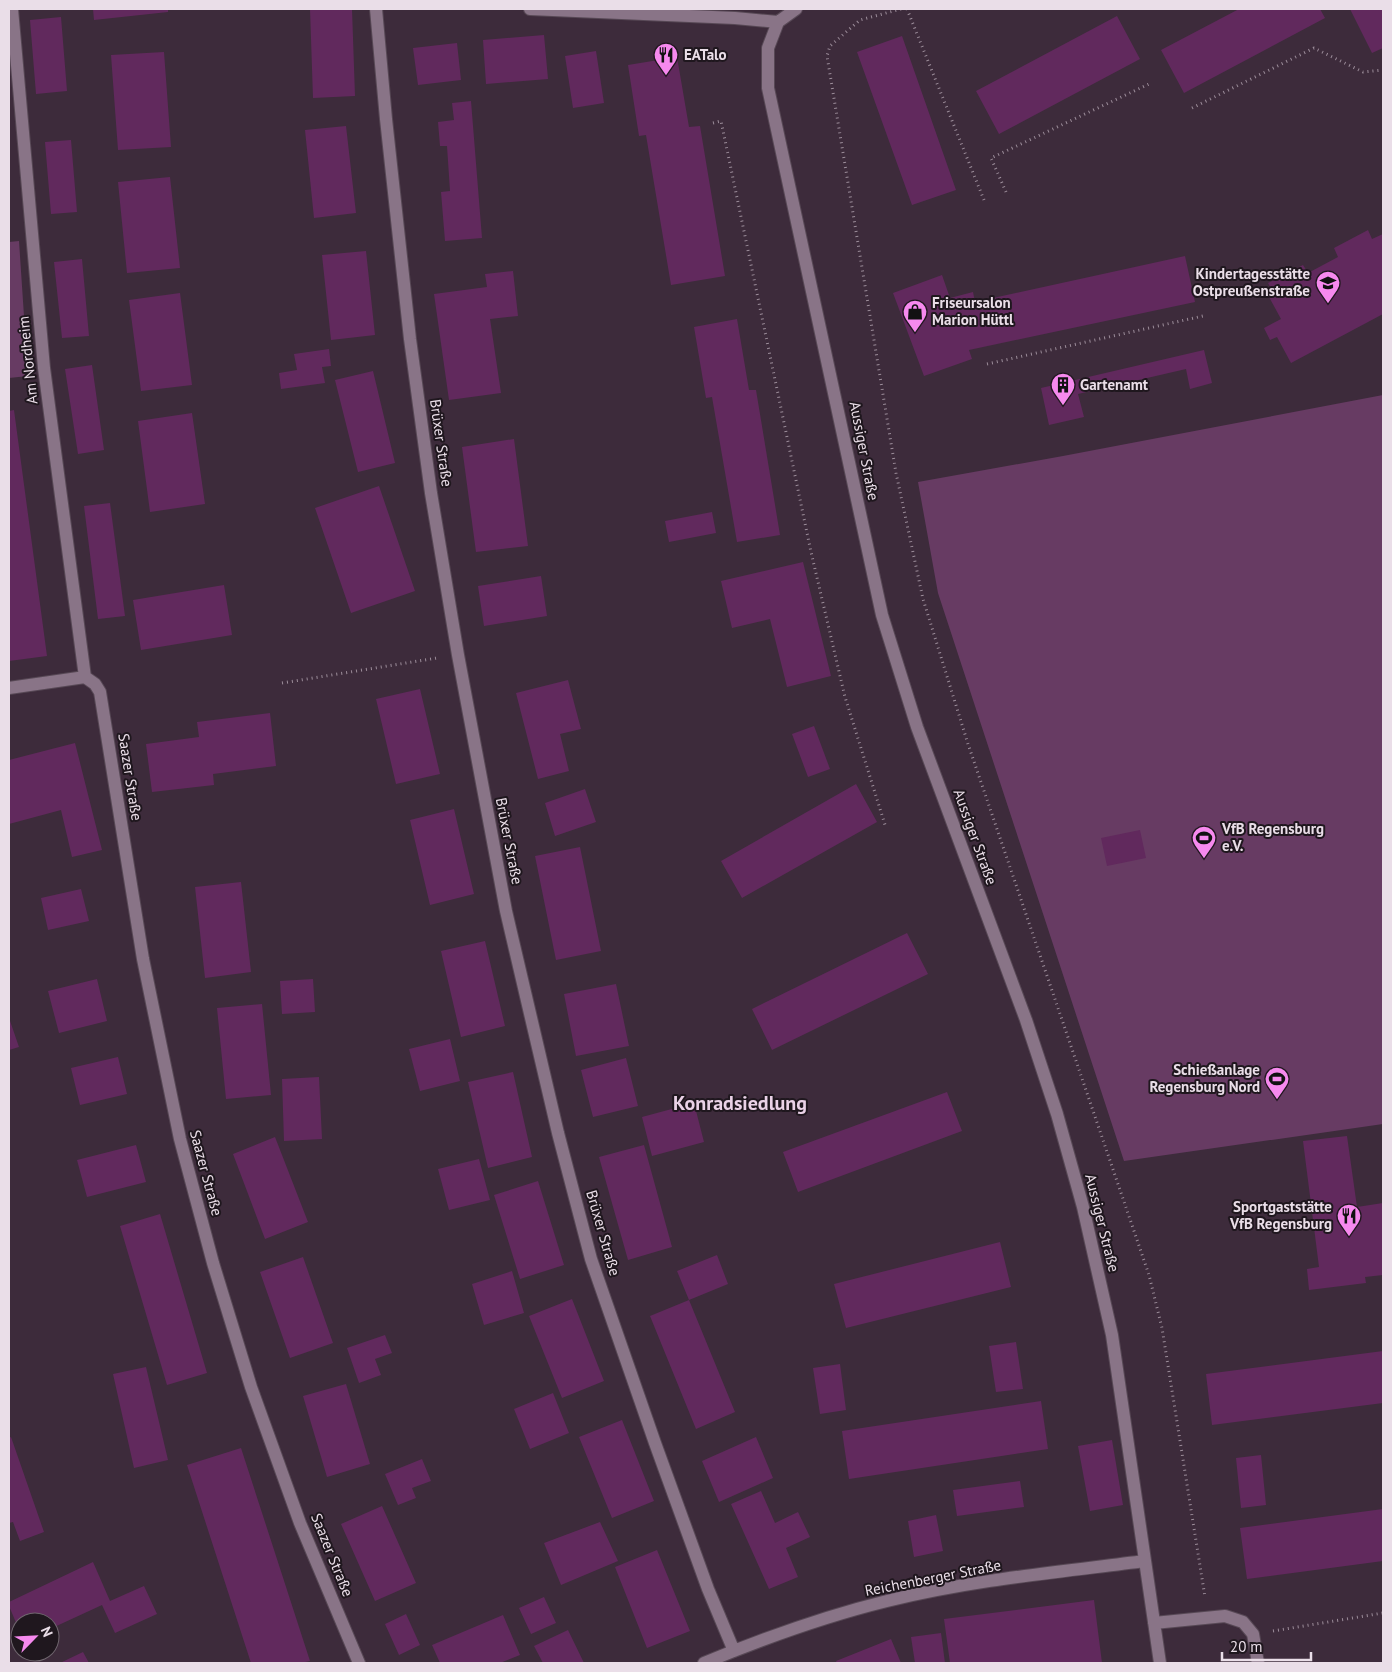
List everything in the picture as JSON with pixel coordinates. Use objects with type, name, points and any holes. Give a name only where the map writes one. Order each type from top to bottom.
[{"type":"street","name":"Am Nordheim","points":[[12,9],[44,368],[85,678]]},
{"type":"street","name":"Brüxer Straße","points":[[376,9],[410,339],[431,493],[458,655],[506,911],[558,1133],[592,1259],[658,1452],[708,1589],[734,1651]]},
{"type":"street","points":[[530,9],[736,18],[778,22],[796,9]]},
{"type":"street","name":"Aussiger Straße","points":[[778,22],[768,48],[768,88],[882,615],[917,727],[1026,1020],[1057,1114],[1082,1207],[1112,1335],[1160,1663]]},
{"type":"street","points":[[9,688],[85,678]]},
{"type":"street","name":"Saazer Straße","points":[[85,678],[95,684],[100,692],[143,959],[180,1139],[213,1263],[254,1396],[300,1523],[359,1663]]},
{"type":"street","name":"Reichenberger Straße","points":[[704,1663],[811,1624],[887,1601],[968,1585],[1145,1561]]},
{"type":"street","points":[[1154,1623],[1225,1616],[1243,1622],[1253,1634],[1258,1663]]},
{"type":"path","points":[[901,9],[860,20],[830,46],[827,56],[896,473],[923,599],[968,744],[1149,1275],[1162,1328],[1208,1617]]},
{"type":"path","points":[[907,9],[984,200]]},
{"type":"path","points":[[1192,108],[1314,48],[1364,72],[1383,70]]},
{"type":"path","points":[[1006,192],[991,158],[1149,84]]},
{"type":"path","points":[[713,122],[721,121],[811,552],[845,698],[886,828]]},
{"type":"path","points":[[987,364],[1202,316]]},
{"type":"path","points":[[282,683],[458,655]]},
{"type":"path","points":[[1253,1634],[1383,1614]]},
{"type":"shaded area","points":[[19,241],[28,376],[9,378],[9,242]]},
{"type":"shaded area","name":"VfB Regensburg e.V.","points":[[1383,395],[1383,1124],[1124,1161],[938,593],[918,482]]},
{"type":"building","points":[[93,9],[168,9],[168,12],[94,20]]},
{"type":"building","points":[[310,9],[352,9],[355,96],[313,98]]},
{"type":"building","points":[[1239,9],[1320,9],[1325,18],[1184,93],[1161,50]]},
{"type":"building","points":[[1350,9],[1383,9],[1383,48],[1372,53]]},
{"type":"building","points":[[1117,16],[1140,59],[999,134],[976,91]]},
{"type":"building","points":[[61,17],[67,91],[36,94],[30,20]]},
{"type":"building","points":[[544,35],[548,79],[486,84],[483,40]]},
{"type":"building","points":[[902,36],[956,190],[912,205],[857,52]]},
{"type":"building","points":[[457,43],[461,80],[418,85],[413,48]]},
{"type":"building","points":[[596,51],[604,103],[573,108],[565,56]]},
{"type":"building","points":[[164,52],[171,147],[118,150],[111,55]]},
{"type":"building","points":[[677,57],[689,127],[700,126],[725,276],[671,285],[646,135],[639,136],[628,65]]},
{"type":"building","points":[[471,101],[482,238],[445,241],[441,192],[450,191],[447,146],[440,146],[438,122],[454,120],[452,103]]},
{"type":"building","points":[[346,126],[356,213],[314,218],[305,130]]},
{"type":"building","points":[[71,140],[77,212],[51,214],[45,142]]},
{"type":"building","points":[[170,177],[180,268],[127,273],[118,182]]},
{"type":"building","name":"Kindertagesstätte Ostpreußenstraße","points":[[1368,230],[1372,239],[1383,234],[1383,314],[1291,363],[1277,337],[1270,340],[1264,328],[1281,319],[1268,295],[1273,292],[1268,283],[1303,265],[1308,273],[1338,257],[1334,248]]},
{"type":"building","points":[[366,251],[375,335],[331,340],[322,255]]},
{"type":"building","points":[[1185,256],[1195,302],[969,350],[972,359],[924,376],[893,293],[942,275],[950,298],[973,292],[975,302]]},
{"type":"building","points":[[82,259],[89,336],[62,338],[54,262]]},
{"type":"building","points":[[513,271],[518,316],[490,319],[501,393],[449,400],[434,294],[487,287],[485,274]]},
{"type":"building","points":[[180,293],[192,385],[141,391],[129,300]]},
{"type":"building","points":[[737,319],[749,390],[756,390],[780,535],[737,542],[712,397],[706,398],[694,327]]},
{"type":"building","points":[[329,349],[331,366],[322,367],[325,383],[281,389],[279,373],[297,370],[294,354]]},
{"type":"building","points":[[1204,350],[1212,383],[1190,389],[1186,369],[1078,394],[1084,417],[1049,425],[1041,388]]},
{"type":"building","points":[[92,365],[104,450],[78,454],[65,369]]},
{"type":"building","points":[[373,371],[395,463],[358,472],[335,380]]},
{"type":"building","points":[[14,410],[47,656],[9,661],[9,411]]},
{"type":"building","points":[[192,413],[205,504],[150,512],[138,421]]},
{"type":"building","points":[[514,439],[528,546],[476,552],[462,447]]},
{"type":"building","points":[[379,486],[415,591],[351,613],[315,508]]},
{"type":"building","points":[[110,503],[125,616],[98,619],[84,506]]},
{"type":"building","points":[[712,512],[716,533],[669,542],[665,521]]},
{"type":"building","points":[[803,562],[831,676],[787,687],[770,619],[732,628],[721,581]]},
{"type":"building","points":[[541,576],[547,616],[484,626],[478,586]]},
{"type":"building","points":[[224,585],[232,635],[141,650],[133,600]]},
{"type":"building","points":[[568,680],[581,729],[560,734],[569,771],[538,779],[516,693]]},
{"type":"building","points":[[420,689],[440,774],[396,784],[376,699]]},
{"type":"building","points":[[270,713],[276,766],[213,774],[214,785],[152,792],[146,744],[199,737],[197,722]]},
{"type":"building","points":[[814,726],[830,769],[808,777],[792,734]]},
{"type":"building","points":[[75,743],[102,850],[72,857],[61,810],[9,824],[9,760]]},
{"type":"building","points":[[856,784],[877,822],[742,898],[721,861]]},
{"type":"building","points":[[585,789],[596,822],[555,836],[545,803]]},
{"type":"building","points":[[454,809],[474,894],[430,905],[410,820]]},
{"type":"building","points":[[1140,830],[1146,858],[1107,866],[1101,838]]},
{"type":"building","points":[[580,847],[601,951],[556,960],[535,856]]},
{"type":"building","points":[[241,882],[251,972],[205,978],[195,887]]},
{"type":"building","points":[[81,889],[89,921],[48,930],[41,898]]},
{"type":"building","points":[[907,933],[928,974],[772,1050],[752,1009]]},
{"type":"building","points":[[485,941],[505,1026],[461,1037],[441,951]]},
{"type":"building","points":[[97,979],[107,1021],[59,1033],[48,991]]},
{"type":"building","points":[[313,979],[315,1012],[282,1014],[280,981]]},
{"type":"building","points":[[616,984],[629,1046],[576,1056],[564,994]]},
{"type":"building","points":[[262,1004],[271,1095],[226,1099],[217,1008]]},
{"type":"building","points":[[9,1018],[19,1047],[9,1050]]},
{"type":"building","points":[[450,1039],[460,1081],[420,1091],[409,1049]]},
{"type":"building","points":[[118,1057],[127,1094],[80,1105],[71,1068]]},
{"type":"building","points":[[626,1058],[638,1106],[593,1117],[581,1070]]},
{"type":"building","points":[[513,1072],[532,1157],[488,1168],[468,1082]]},
{"type":"building","points":[[319,1077],[322,1139],[284,1141],[282,1079]]},
{"type":"building","points":[[947,1092],[962,1131],[798,1192],[783,1152]]},
{"type":"building","points":[[694,1103],[704,1142],[652,1156],[642,1117]]},
{"type":"building","name":"Sportgaststätte VfB Regensburg","points":[[1347,1136],[1357,1207],[1383,1203],[1383,1275],[1365,1277],[1366,1283],[1309,1290],[1307,1269],[1319,1267],[1303,1141]]},
{"type":"building","points":[[275,1137],[308,1222],[265,1239],[233,1154]]},
{"type":"building","points":[[136,1145],[146,1182],[87,1197],[77,1160]]},
{"type":"building","points":[[644,1145],[672,1247],[628,1260],[599,1157]]},
{"type":"building","points":[[479,1159],[490,1200],[449,1210],[438,1169]]},
{"type":"building","points":[[538,1181],[564,1265],[520,1279],[494,1195]]},
{"type":"building","points":[[160,1214],[207,1373],[167,1385],[120,1226]]},
{"type":"building","points":[[1000,1242],[1011,1287],[846,1328],[834,1284]]},
{"type":"building","points":[[717,1255],[728,1284],[689,1300],[677,1271]]},
{"type":"building","points":[[303,1257],[333,1343],[290,1358],[260,1272]]},
{"type":"building","points":[[512,1271],[524,1313],[484,1325],[472,1284]]},
{"type":"building","points":[[572,1299],[604,1381],[562,1398],[529,1316]]},
{"type":"building","points":[[689,1300],[735,1412],[696,1429],[650,1316]]},
{"type":"building","points":[[385,1335],[392,1353],[375,1359],[381,1375],[359,1383],[347,1348]]},
{"type":"building","points":[[1016,1342],[1023,1389],[996,1392],[989,1346]]},
{"type":"building","points":[[1383,1351],[1383,1403],[1212,1425],[1206,1374]]},
{"type":"building","points":[[840,1364],[846,1410],[820,1414],[813,1368]]},
{"type":"building","points":[[146,1367],[168,1460],[134,1468],[113,1374]]},
{"type":"building","points":[[346,1384],[370,1464],[327,1477],[303,1396]]},
{"type":"building","points":[[553,1393],[569,1433],[530,1449],[514,1409]]},
{"type":"building","points":[[1041,1401],[1048,1449],[849,1479],[842,1431]]},
{"type":"building","points":[[622,1420],[654,1501],[612,1518],[579,1437]]},
{"type":"building","points":[[11,1437],[44,1532],[20,1541],[13,1522],[9,1523],[9,1438]]},
{"type":"building","points":[[756,1437],[773,1478],[719,1502],[702,1461]]},
{"type":"building","points":[[1112,1440],[1123,1505],[1090,1511],[1078,1446]]},
{"type":"building","points":[[241,1448],[310,1661],[301,1663],[251,1663],[187,1465]]},
{"type":"building","points":[[1261,1455],[1266,1505],[1241,1508],[1236,1458]]},
{"type":"building","points":[[422,1459],[431,1481],[412,1488],[416,1498],[398,1505],[385,1474]]},
{"type":"building","points":[[1020,1481],[1024,1507],[957,1516],[953,1490]]},
{"type":"building","points":[[761,1491],[775,1523],[798,1512],[810,1537],[786,1548],[798,1577],[769,1589],[731,1504]]},
{"type":"building","points":[[382,1506],[416,1583],[375,1601],[341,1524]]},
{"type":"building","points":[[1383,1509],[1383,1561],[1247,1579],[1240,1528]]},
{"type":"building","points":[[936,1515],[943,1551],[914,1557],[908,1521]]},
{"type":"building","points":[[600,1522],[618,1561],[561,1585],[544,1543]]},
{"type":"building","points":[[657,1550],[690,1631],[647,1648],[615,1567]]},
{"type":"building","points":[[93,1562],[110,1601],[144,1586],[157,1614],[115,1633],[102,1605],[60,1624],[60,1612],[12,1612],[9,1602]]},
{"type":"building","points":[[544,1597],[556,1623],[531,1634],[519,1608]]},
{"type":"building","points":[[1094,1600],[1102,1663],[950,1663],[944,1619]]},
{"type":"building","points":[[406,1614],[420,1645],[399,1655],[385,1624]]},
{"type":"building","points":[[503,1615],[520,1655],[500,1663],[440,1663],[432,1645]]},
{"type":"building","points":[[568,1630],[584,1663],[543,1663],[534,1646]]},
{"type":"building","points":[[941,1633],[945,1663],[915,1663],[911,1637]]},
{"type":"building","points":[[891,1639],[901,1663],[837,1663],[836,1661]]},
{"type":"building","points":[[83,1652],[89,1663],[60,1663]]},
{"type":"place","name":"EATalo","points":[[666,76]]},
{"type":"place","name":"Kindertagesstätte Ostpreußenstraße","points":[[1328,304]]},
{"type":"place","name":"Friseursalon Marion Hüttl","points":[[915,333]]},
{"type":"place","name":"Gartenamt","points":[[1063,406]]},
{"type":"place","name":"VfB Regensburg e.V.","points":[[1204,859]]},
{"type":"place","name":"Schießanlage Regensburg Nord","points":[[1277,1100]]},
{"type":"place","name":"Sportgaststätte VfB Regensburg","points":[[1349,1237]]},
{"type":"district","name":"Konradsiedlung","points":[[740,1103]]}]
